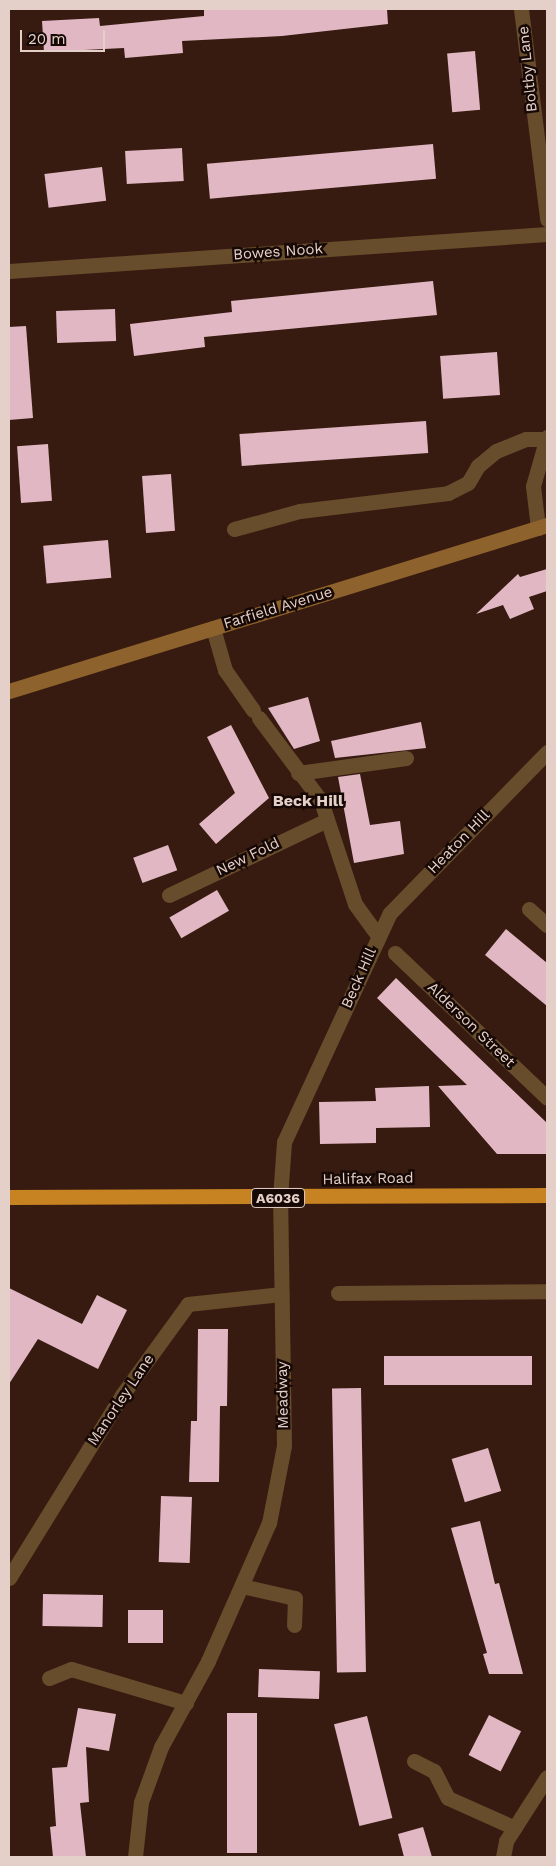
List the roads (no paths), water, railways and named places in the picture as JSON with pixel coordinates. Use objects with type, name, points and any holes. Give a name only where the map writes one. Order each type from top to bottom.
[{"type":"highway","name":"Halifax Road","points":[[9,1197],[280,1198],[547,1195]]},
{"type":"street","name":"Boltby Lane","points":[[521,9],[547,219]]},
{"type":"street","name":"Bowes Nook","points":[[9,270],[547,234]]},
{"type":"street","points":[[234,529],[300,511],[448,493],[468,483],[478,466],[496,450],[526,439],[547,438],[533,486],[542,526]]},
{"type":"street","name":"Farfield Avenue","points":[[9,691],[542,526]]},
{"type":"street","name":"Beck Hill","points":[[213,628],[225,670],[298,773],[321,801],[355,904],[378,936],[284,1142],[280,1198]]},
{"type":"street","name":"Heaton Hill","points":[[378,936],[390,913],[547,752]]},
{"type":"street","points":[[298,773],[406,758]]},
{"type":"street","name":"New Fold","points":[[169,895],[327,820]]},
{"type":"street","points":[[529,909],[547,925]]},
{"type":"street","name":"Alderson Street","points":[[395,953],[547,1098]]},
{"type":"street","name":"Meadway","points":[[135,1857],[141,1802],[161,1747],[186,1703],[242,1586],[269,1523],[284,1446],[280,1198]]},
{"type":"street","points":[[338,1293],[547,1291]]},
{"type":"street","name":"Manorley Lane","points":[[9,1578],[122,1395],[188,1304],[281,1294]]},
{"type":"street","points":[[242,1586],[295,1598],[294,1625]]},
{"type":"street","points":[[49,1678],[70,1669],[186,1703]]},
{"type":"street","points":[[414,1761],[434,1771],[448,1798],[515,1828]]},
{"type":"street","points":[[503,1857],[506,1842],[547,1777]]},
{"type":"district","name":"Beck Hill","points":[[308,801]]}]
